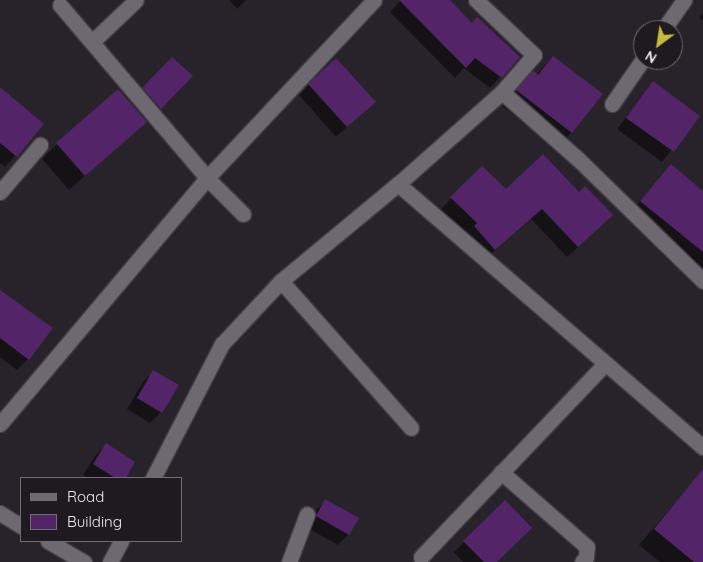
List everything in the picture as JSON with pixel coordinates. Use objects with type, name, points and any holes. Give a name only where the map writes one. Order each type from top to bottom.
[{"type":"street","points":[[93,41],[136,0]]},
{"type":"street","points":[[0,424],[207,178],[374,0]]},
{"type":"street","points":[[154,477],[222,344],[281,281],[398,184],[502,92],[534,55],[476,0]]},
{"type":"street","points":[[670,20],[684,0]]},
{"type":"street","points":[[60,5],[93,41],[207,178],[243,214]]},
{"type":"street","points":[[612,104],[635,70]]},
{"type":"street","points":[[502,92],[578,159],[703,281]]},
{"type":"street","points":[[0,192],[40,145]]},
{"type":"street","points":[[398,184],[703,447]]},
{"type":"street","points":[[281,281],[411,428]]},
{"type":"street","points":[[421,556],[605,364]]},
{"type":"street","points":[[501,472],[587,547],[586,557],[582,562]]},
{"type":"street","points":[[0,513],[20,525]]},
{"type":"street","points":[[290,562],[307,514]]},
{"type":"street","points":[[50,542],[84,562]]},
{"type":"street","points":[[110,562],[120,542]]},
{"type":"building","points":[[399,0],[450,0],[472,23],[477,17],[520,57],[502,78],[475,58],[466,68]]},
{"type":"building","points":[[553,56],[603,94],[572,133],[516,90],[533,70],[538,75]]},
{"type":"building","points":[[172,57],[193,76],[161,109],[142,88]]},
{"type":"building","points":[[336,58],[376,102],[347,127],[308,84]]},
{"type":"building","points":[[653,81],[700,116],[674,152],[626,118]]},
{"type":"building","points":[[0,87],[44,124],[17,157],[0,143]]},
{"type":"building","points":[[118,89],[147,122],[85,176],[56,143]]},
{"type":"building","points":[[543,154],[579,192],[585,186],[613,215],[578,247],[542,209],[495,250],[474,226],[477,223],[450,197],[482,166],[506,189]]},
{"type":"building","points":[[671,164],[703,191],[703,252],[640,201]]},
{"type":"building","points":[[0,290],[53,328],[29,360],[0,338]]},
{"type":"building","points":[[153,370],[179,385],[162,413],[137,398]]},
{"type":"building","points":[[106,443],[135,462],[127,477],[113,477],[93,464]]},
{"type":"building","points":[[703,469],[703,562],[694,562],[654,529]]},
{"type":"building","points":[[325,499],[359,518],[349,535],[316,516]]},
{"type":"building","points":[[505,500],[532,528],[497,562],[484,562],[463,541]]}]
